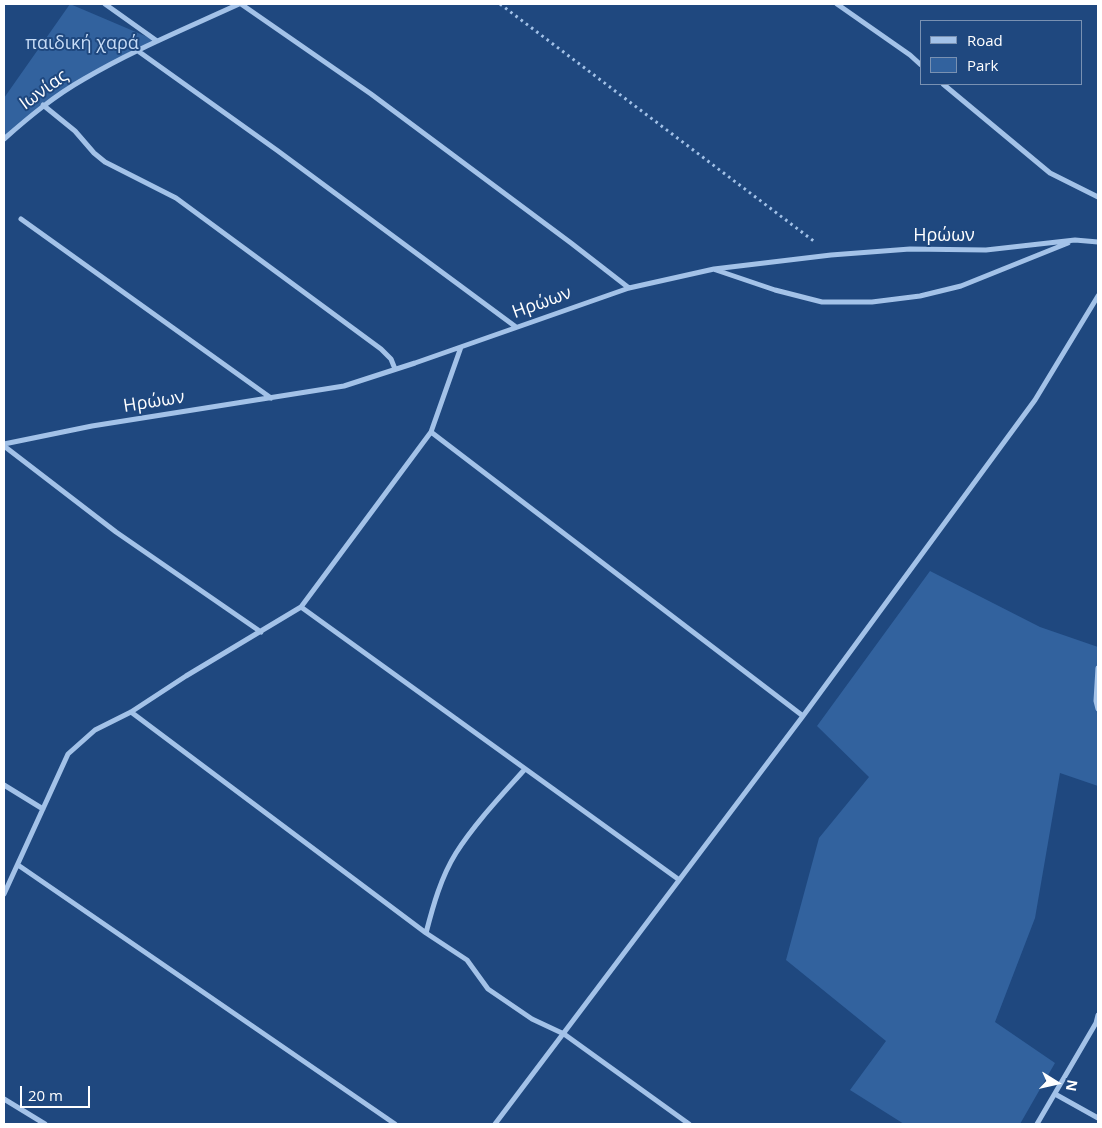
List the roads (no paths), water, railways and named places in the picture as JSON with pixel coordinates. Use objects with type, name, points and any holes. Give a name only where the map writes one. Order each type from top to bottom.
[{"type":"street","points":[[105,4],[157,41]]},
{"type":"street","points":[[240,4],[371,94],[629,288]]},
{"type":"street","name":"Ιωνίας","points":[[4,139],[43,105],[83,79],[157,41],[240,4]]},
{"type":"street","points":[[836,4],[910,55],[920,64]]},
{"type":"street","points":[[138,51],[516,326]]},
{"type":"street","points":[[944,85],[1050,173],[1098,197]]},
{"type":"street","points":[[43,105],[75,131],[94,153],[105,162],[176,198],[381,349],[391,359],[395,369]]},
{"type":"street","points":[[21,219],[270,398]]},
{"type":"street","points":[[714,269],[775,290],[822,302],[872,302],[920,296],[962,286],[1075,240]]},
{"type":"street","name":"Ηρώων","points":[[4,445],[92,426],[344,386],[629,288],[714,269],[831,255],[910,249],[986,250],[1075,240],[1098,242]]},
{"type":"street","points":[[495,1124],[678,879],[803,716],[1035,400],[1098,296]]},
{"type":"street","points":[[4,894],[68,754],[95,730],[131,712],[186,676],[301,607],[431,432],[461,347]]},
{"type":"street","points":[[431,432],[803,716]]},
{"type":"street","points":[[4,445],[116,532],[261,632]]},
{"type":"street","points":[[301,607],[678,879]]},
{"type":"street","points":[[1098,668],[1096,701],[1098,709]]},
{"type":"street","points":[[131,712],[426,933],[466,960],[488,989],[532,1020],[564,1034],[689,1124]]},
{"type":"street","points":[[426,933],[442,882],[456,855],[474,828],[525,769]]},
{"type":"street","points":[[4,784],[43,809]]},
{"type":"street","points":[[18,865],[394,1124]]},
{"type":"street","points":[[1037,1124],[1097,1024],[1098,1015]]},
{"type":"street","points":[[1054,1094],[1098,1118]]},
{"type":"street","points":[[4,1100],[45,1124]]},
{"type":"park label","name":"παιδική χαρά","points":[[82,44]]}]
